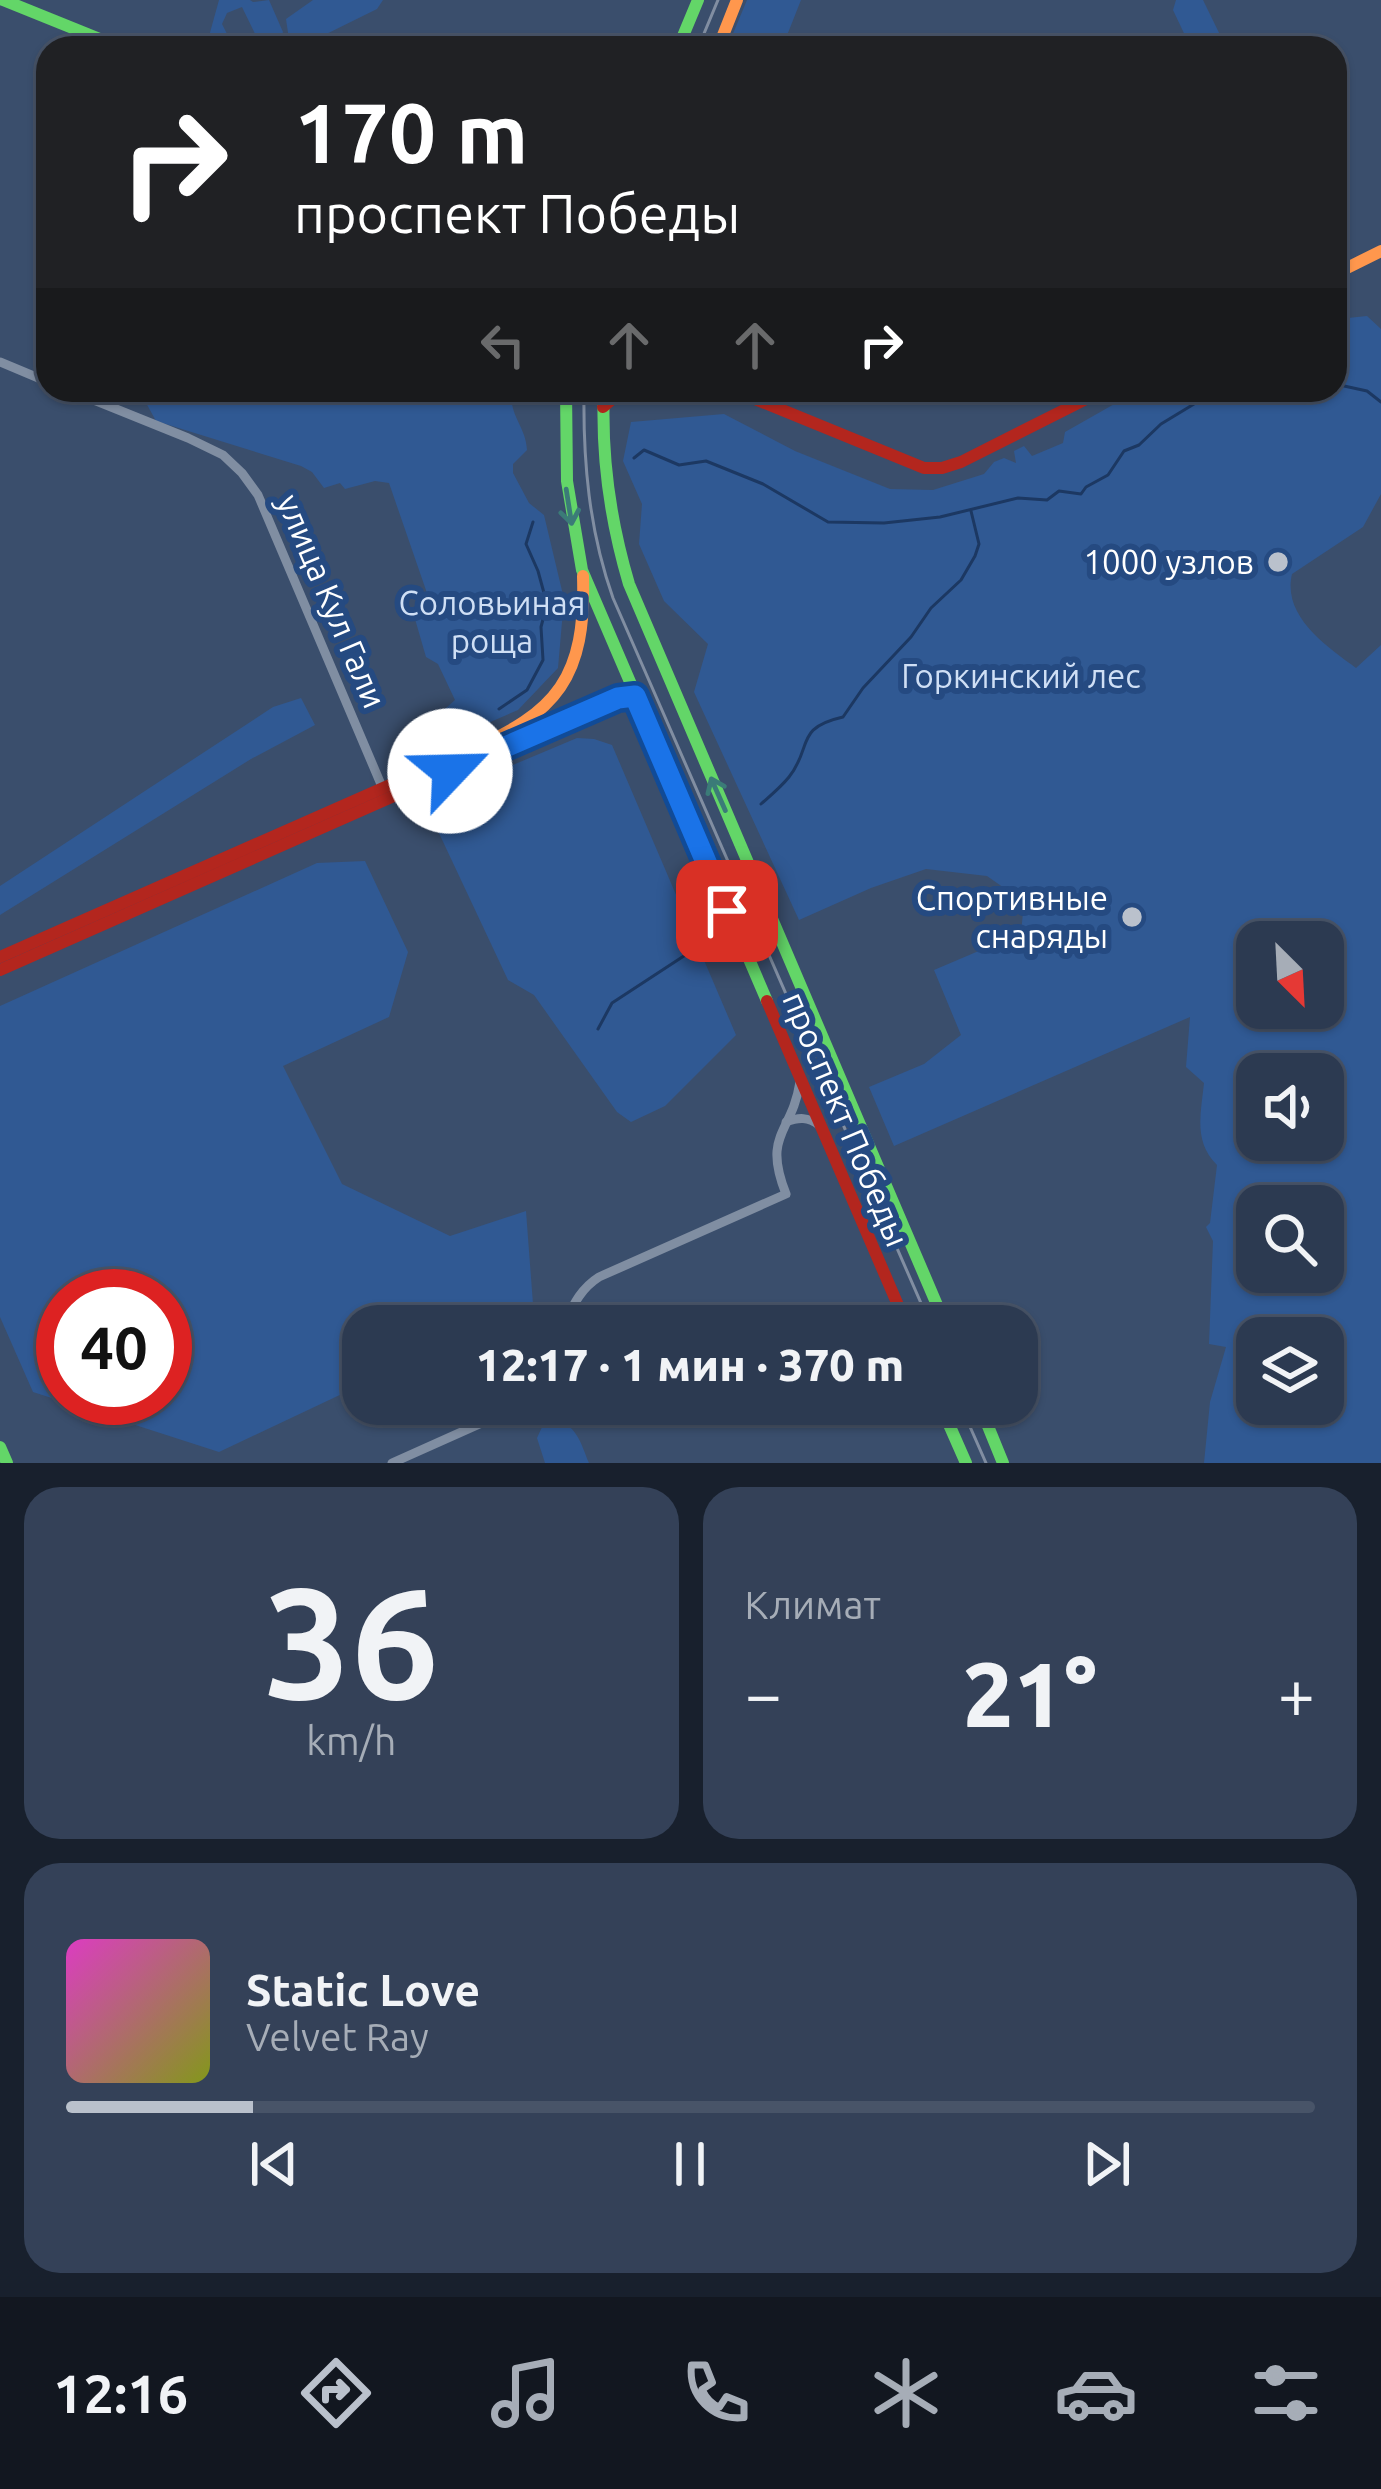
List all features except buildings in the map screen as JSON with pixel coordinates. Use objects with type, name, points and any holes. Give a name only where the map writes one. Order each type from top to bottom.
[{"type":"main road","points":[[3,0],[92,36]]},
{"type":"main road","points":[[683,36],[698,0]]},
{"type":"main road","points":[[723,36],[737,0]]},
{"type":"main road","points":[[1347,268],[1381,250]]},
{"type":"main road","name":"проспект Победы","points":[[565,402],[567,493],[582,570],[898,1305]]},
{"type":"main road","name":"проспект Победы","points":[[603,402],[602,452],[610,512],[629,584],[937,1305]]},
{"type":"main road","points":[[603,407],[609,402]]},
{"type":"main road","points":[[762,402],[924,469],[962,462],[1080,402]]},
{"type":"main road","points":[[0,970],[505,735],[547,706],[566,682],[585,628],[582,570]]},
{"type":"main road","points":[[0,957],[384,792],[618,698],[635,696]]},
{"type":"main road","points":[[949,1425],[966,1463]]},
{"type":"main road","points":[[988,1425],[1004,1463]]},
{"type":"main road","points":[[0,1447],[8,1463]]},
{"type":"street","points":[[0,362],[36,377]]},
{"type":"street","name":"улица Кул Гали","points":[[99,402],[223,455],[242,473],[258,495],[384,792]]},
{"type":"street","points":[[573,1305],[599,1277],[786,1194],[777,1141],[800,1082]]},
{"type":"street","points":[[785,1122],[799,1118],[820,1126]]},
{"type":"street","points":[[392,1463],[477,1425]]},
{"type":"green space","points":[[219,0],[269,0],[283,32],[281,36],[256,36],[242,7],[227,13],[222,24],[228,36],[209,36]]},
{"type":"green space","points":[[313,0],[383,0],[377,9],[322,36],[289,36],[286,19]]},
{"type":"green space","points":[[747,0],[801,0],[787,36],[732,36]]},
{"type":"green space","points":[[1176,0],[1203,0],[1221,36],[1185,36],[1173,10]]},
{"type":"green space","name":"Горкинский лес","points":[[1347,314],[1367,316],[1381,329],[1381,494],[1363,527],[1292,574],[1291,589],[1309,629],[1356,668],[1381,645],[1381,1463],[1204,1463],[1210,1402],[1226,1347],[1209,1344],[1213,1241],[1206,1227],[1217,1165],[1202,1136],[1204,1083],[1186,1067],[1190,1017],[894,1146],[869,1087],[924,1064],[961,1035],[934,970],[1021,933],[1024,902],[987,876],[926,869],[799,920],[694,692],[708,644],[664,601],[639,544],[642,504],[623,461],[631,422],[724,414],[795,451],[890,489],[933,490],[984,474],[1004,458],[1016,463],[1014,451],[1024,446],[1032,456],[1063,443],[1065,432],[1118,402],[1347,402]]},
{"type":"green space","name":"Соловьиная роща","points":[[146,402],[513,402],[527,450],[513,464],[513,473],[529,503],[544,515],[564,599],[558,668],[518,710],[456,737],[444,734],[437,716],[455,700],[438,664],[426,657],[415,619],[428,596],[389,483],[375,481],[345,489],[340,483],[324,488],[301,466],[156,421]]},
{"type":"green space","points":[[301,698],[315,725],[251,759],[0,915],[0,886],[273,707]]},
{"type":"green space","points":[[577,738],[612,745],[736,1035],[665,1106],[631,1122],[617,1112],[534,995],[508,980],[430,814],[437,810],[432,799]]},
{"type":"green space","points":[[365,861],[408,952],[389,1017],[283,1066],[342,1184],[450,1236],[526,1211],[533,1304],[342,1305],[342,1394],[219,1452],[135,1425],[192,1425],[192,1269],[36,1269],[33,1392],[0,1317],[0,1006],[317,863]]},
{"type":"green space","points":[[567,1425],[589,1463],[545,1463],[537,1438],[542,1427]]},
{"type":"waterway","points":[[1347,387],[1367,391],[1381,402]]},
{"type":"waterway","points":[[634,458],[644,450],[679,465],[706,461],[763,484],[828,522],[884,523],[940,517],[1018,498],[1047,500],[1059,491],[1081,494],[1108,475],[1124,451],[1196,402]]},
{"type":"waterway","points":[[761,804],[789,777],[811,733],[843,717],[931,608],[961,580],[979,544],[971,511]]},
{"type":"waterway","points":[[499,709],[527,690],[543,660],[541,627],[547,604],[526,544],[533,522]]},
{"type":"waterway","points":[[598,1029],[612,1003],[693,950]]},
{"type":"tram line","points":[[703,36],[718,0]]},
{"type":"tram line","points":[[584,402],[589,496],[613,598],[922,1305]]},
{"type":"tram line","points":[[969,1425],[986,1463]]},
{"type":"traffic: fast","points":[[3,0],[92,36]]},
{"type":"traffic: fast","points":[[683,36],[698,0]]},
{"type":"traffic: fast","points":[[566,402],[567,481],[582,570],[767,1001]]},
{"type":"traffic: fast","points":[[604,402],[608,488],[629,584],[937,1305]]},
{"type":"traffic: fast","points":[[949,1425],[966,1463]]},
{"type":"traffic: fast","points":[[988,1425],[1003,1463]]},
{"type":"traffic: fast","points":[[0,1447],[7,1463]]},
{"type":"traffic: slow","points":[[723,36],[737,0]]},
{"type":"traffic: slow","points":[[1347,268],[1381,251]]},
{"type":"traffic: slow","points":[[467,751],[524,722],[560,687],[579,641],[583,576]]},
{"type":"traffic: jam","points":[[603,407],[609,402]]},
{"type":"traffic: jam","points":[[762,402],[924,468],[961,462],[1080,402]]},
{"type":"traffic: jam","points":[[0,970],[618,697],[635,696]]},
{"type":"traffic: jam","points":[[0,957],[467,751]]},
{"type":"traffic: jam","points":[[767,1001],[898,1305]]},
{"type":"place","name":"1000 узлов","points":[[1278,562]]},
{"type":"place","name":"Спортивные снаряды","points":[[1132,917]]},
{"type":"route","points":[[450,771],[625,695],[635,696],[727,911]]}]
